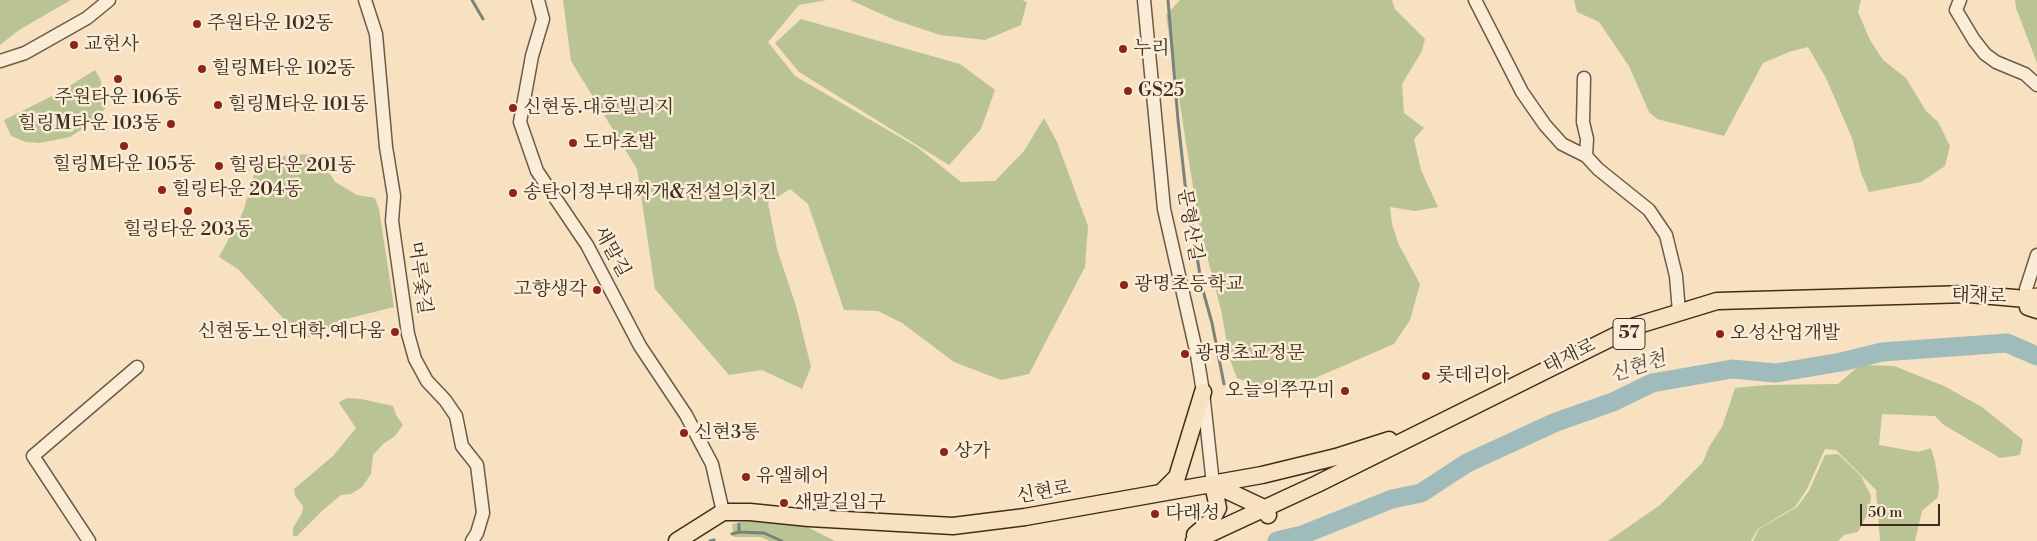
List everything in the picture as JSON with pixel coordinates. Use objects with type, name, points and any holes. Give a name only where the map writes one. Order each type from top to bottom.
[{"type":"main road","name":"태재로","points":[[1219,541],[1317,484],[1420,432],[1635,326],[1679,312],[1717,301],[1969,294],[2033,304]]},
{"type":"main road","name":"태재로","points":[[1194,541],[1266,513],[1636,330],[1718,306],[2033,304]]},
{"type":"main road","points":[[1162,492],[1177,477],[1203,392]]},
{"type":"main road","name":"신현로","points":[[723,512],[750,512],[953,526],[1025,517],[1213,484],[1336,457],[1379,442],[1420,432]]},
{"type":"main road","points":[[1213,484],[1266,513]]},
{"type":"main road","points":[[1188,541],[1211,522],[1218,508],[1213,484]]},
{"type":"main road","points":[[677,541],[723,512]]},
{"type":"street","points":[[0,61],[25,53],[87,18],[109,0]]},
{"type":"street","name":"머루숯길","points":[[365,0],[376,34],[386,147],[394,196],[392,222],[408,334],[415,359],[427,380],[456,416],[462,446],[477,465],[483,513],[477,533],[472,541]]},
{"type":"street","name":"새말길","points":[[538,0],[543,19],[532,56],[520,122],[537,171],[587,245],[640,346],[686,415],[712,464],[723,512]]},
{"type":"street","name":"문형산길","points":[[1144,0],[1164,209],[1203,392],[1213,484]]},
{"type":"street","points":[[1475,0],[1526,98],[1562,144],[1586,156],[1598,169],[1649,210],[1666,235],[1676,276],[1679,312]]},
{"type":"street","points":[[1960,0],[1956,10],[1985,54],[1996,62],[2024,74],[2037,85]]},
{"type":"street","points":[[1584,78],[1582,122],[1587,139],[1586,156]]},
{"type":"street","points":[[2033,304],[2026,289],[2037,255]]},
{"type":"street","points":[[89,541],[33,456],[137,367]]},
{"type":"green space","points":[[0,0],[71,0],[19,30],[0,45]]},
{"type":"green space","points":[[563,0],[827,0],[799,5],[768,42],[795,76],[917,147],[961,182],[995,181],[1024,151],[1044,118],[1057,142],[1088,226],[1085,267],[1029,374],[1001,380],[954,362],[902,323],[878,311],[844,310],[808,204],[790,189],[768,203],[777,249],[796,306],[811,367],[802,389],[762,370],[729,375],[655,289],[637,169],[571,61]]},
{"type":"green space","points":[[850,0],[1022,0],[1027,2],[1021,25],[985,40],[940,35],[895,20]]},
{"type":"green space","points":[[1180,0],[1392,0],[1395,9],[1425,39],[1422,51],[1402,84],[1404,113],[1424,128],[1414,139],[1421,170],[1438,207],[1415,211],[1390,207],[1392,224],[1399,245],[1420,284],[1410,320],[1394,344],[1308,381],[1268,389],[1237,378],[1229,357],[1222,314],[1200,229],[1166,15]]},
{"type":"green space","points":[[1574,0],[1861,0],[1858,12],[1870,40],[1883,60],[1906,78],[1926,111],[1938,122],[1950,146],[1945,166],[1921,182],[1869,192],[1861,173],[1852,138],[1826,78],[1808,47],[1789,52],[1763,63],[1724,136],[1657,119],[1649,112],[1629,66],[1599,22],[1577,12]]},
{"type":"green space","points":[[2015,0],[2037,0],[2037,63],[2016,8]]},
{"type":"green space","points":[[801,19],[960,64],[995,90],[981,129],[949,165],[799,72],[775,43]]},
{"type":"green space","points":[[95,70],[106,98],[105,109],[85,127],[70,137],[40,143],[26,142],[11,136],[4,120],[60,92]]},
{"type":"green space","points":[[311,154],[329,172],[335,182],[357,195],[375,198],[379,209],[394,307],[346,319],[303,340],[238,269],[219,257],[243,212],[256,168],[282,156]]},
{"type":"green space","points":[[1860,365],[1894,366],[1944,386],[1982,407],[2023,440],[2020,455],[2000,458],[1944,425],[1935,416],[1882,414],[1879,445],[1918,452],[1931,448],[1935,462],[1939,486],[1938,497],[1922,511],[1915,541],[1880,541],[1876,490],[1836,450],[1825,449],[1807,489],[1795,507],[1758,529],[1751,541],[1608,541],[1660,505],[1703,462],[1709,447],[1722,427],[1735,388],[1767,385],[1838,384]]},
{"type":"green space","points":[[348,398],[393,406],[396,415],[403,425],[395,436],[383,444],[373,455],[371,474],[362,487],[351,494],[341,495],[297,536],[293,536],[293,528],[302,513],[303,506],[295,496],[294,489],[333,456],[356,428],[339,403]]},
{"type":"green space","points":[[1838,454],[1861,476],[1871,496],[1869,511],[1858,532],[1844,535],[1838,541],[1753,541],[1759,529],[1797,507],[1809,491],[1825,455]]},
{"type":"green space","points":[[747,521],[777,522],[807,527],[835,541],[770,541],[760,537],[734,537],[732,524]]},
{"type":"waterway","points":[[472,0],[483,19]]},
{"type":"waterway","points":[[1168,0],[1185,184],[1202,287],[1212,323],[1224,384]]},
{"type":"waterway","name":"신현천","points":[[1277,541],[1302,535],[1392,499],[1421,493],[1467,463],[1556,422],[1613,402],[1652,383],[1732,369],[1776,373],[1841,362],[1882,352],[2007,343],[2037,356]]},
{"type":"waterway","points":[[739,524],[739,532]]},
{"type":"waterway","points":[[732,534],[739,532],[764,533],[782,541]]},
{"type":"waterway","points":[[710,541],[714,540]]},
{"type":"place","name":"주원타운 102동","points":[[197,24]]},
{"type":"place","name":"교헌사","points":[[74,45]]},
{"type":"place","name":"누리","points":[[1123,49]]},
{"type":"place","name":"힐링M타운 102동","points":[[202,69]]},
{"type":"place","name":"주원타운 106동","points":[[118,79]]},
{"type":"place","name":"GS25","points":[[1128,91]]},
{"type":"place","name":"힐링M타운 101동","points":[[218,105]]},
{"type":"place","name":"신현동.대호빌리지","points":[[513,108]]},
{"type":"place","name":"힐링M타운 103동","points":[[171,124]]},
{"type":"place","name":"도마초밥","points":[[573,143]]},
{"type":"place","name":"힐링M타운 105동","points":[[124,146]]},
{"type":"place","name":"힐링타운 201동","points":[[219,166]]},
{"type":"place","name":"힐링타운 204동","points":[[162,190]]},
{"type":"place","name":"송탄이정부대찌개&전설의치킨","points":[[513,193]]},
{"type":"place","name":"힐링타운 203동","points":[[188,211]]},
{"type":"place","name":"광명초등학교","points":[[1124,285]]},
{"type":"place","name":"고향생각","points":[[597,290]]},
{"type":"place","name":"신현동노인대학.예다움","points":[[395,332]]},
{"type":"place","name":"오성산업개발","points":[[1720,334]]},
{"type":"place","name":"광명초교정문","points":[[1185,354]]},
{"type":"place","name":"롯데리아","points":[[1426,376]]},
{"type":"place","name":"오늘의쭈꾸미","points":[[1345,391]]},
{"type":"place","name":"신현3통","points":[[684,433]]},
{"type":"place","name":"상가","points":[[944,452]]},
{"type":"place","name":"유엘헤어","points":[[746,477]]},
{"type":"place","name":"새말길입구","points":[[784,503]]},
{"type":"place","name":"다래성","points":[[1155,514]]}]
